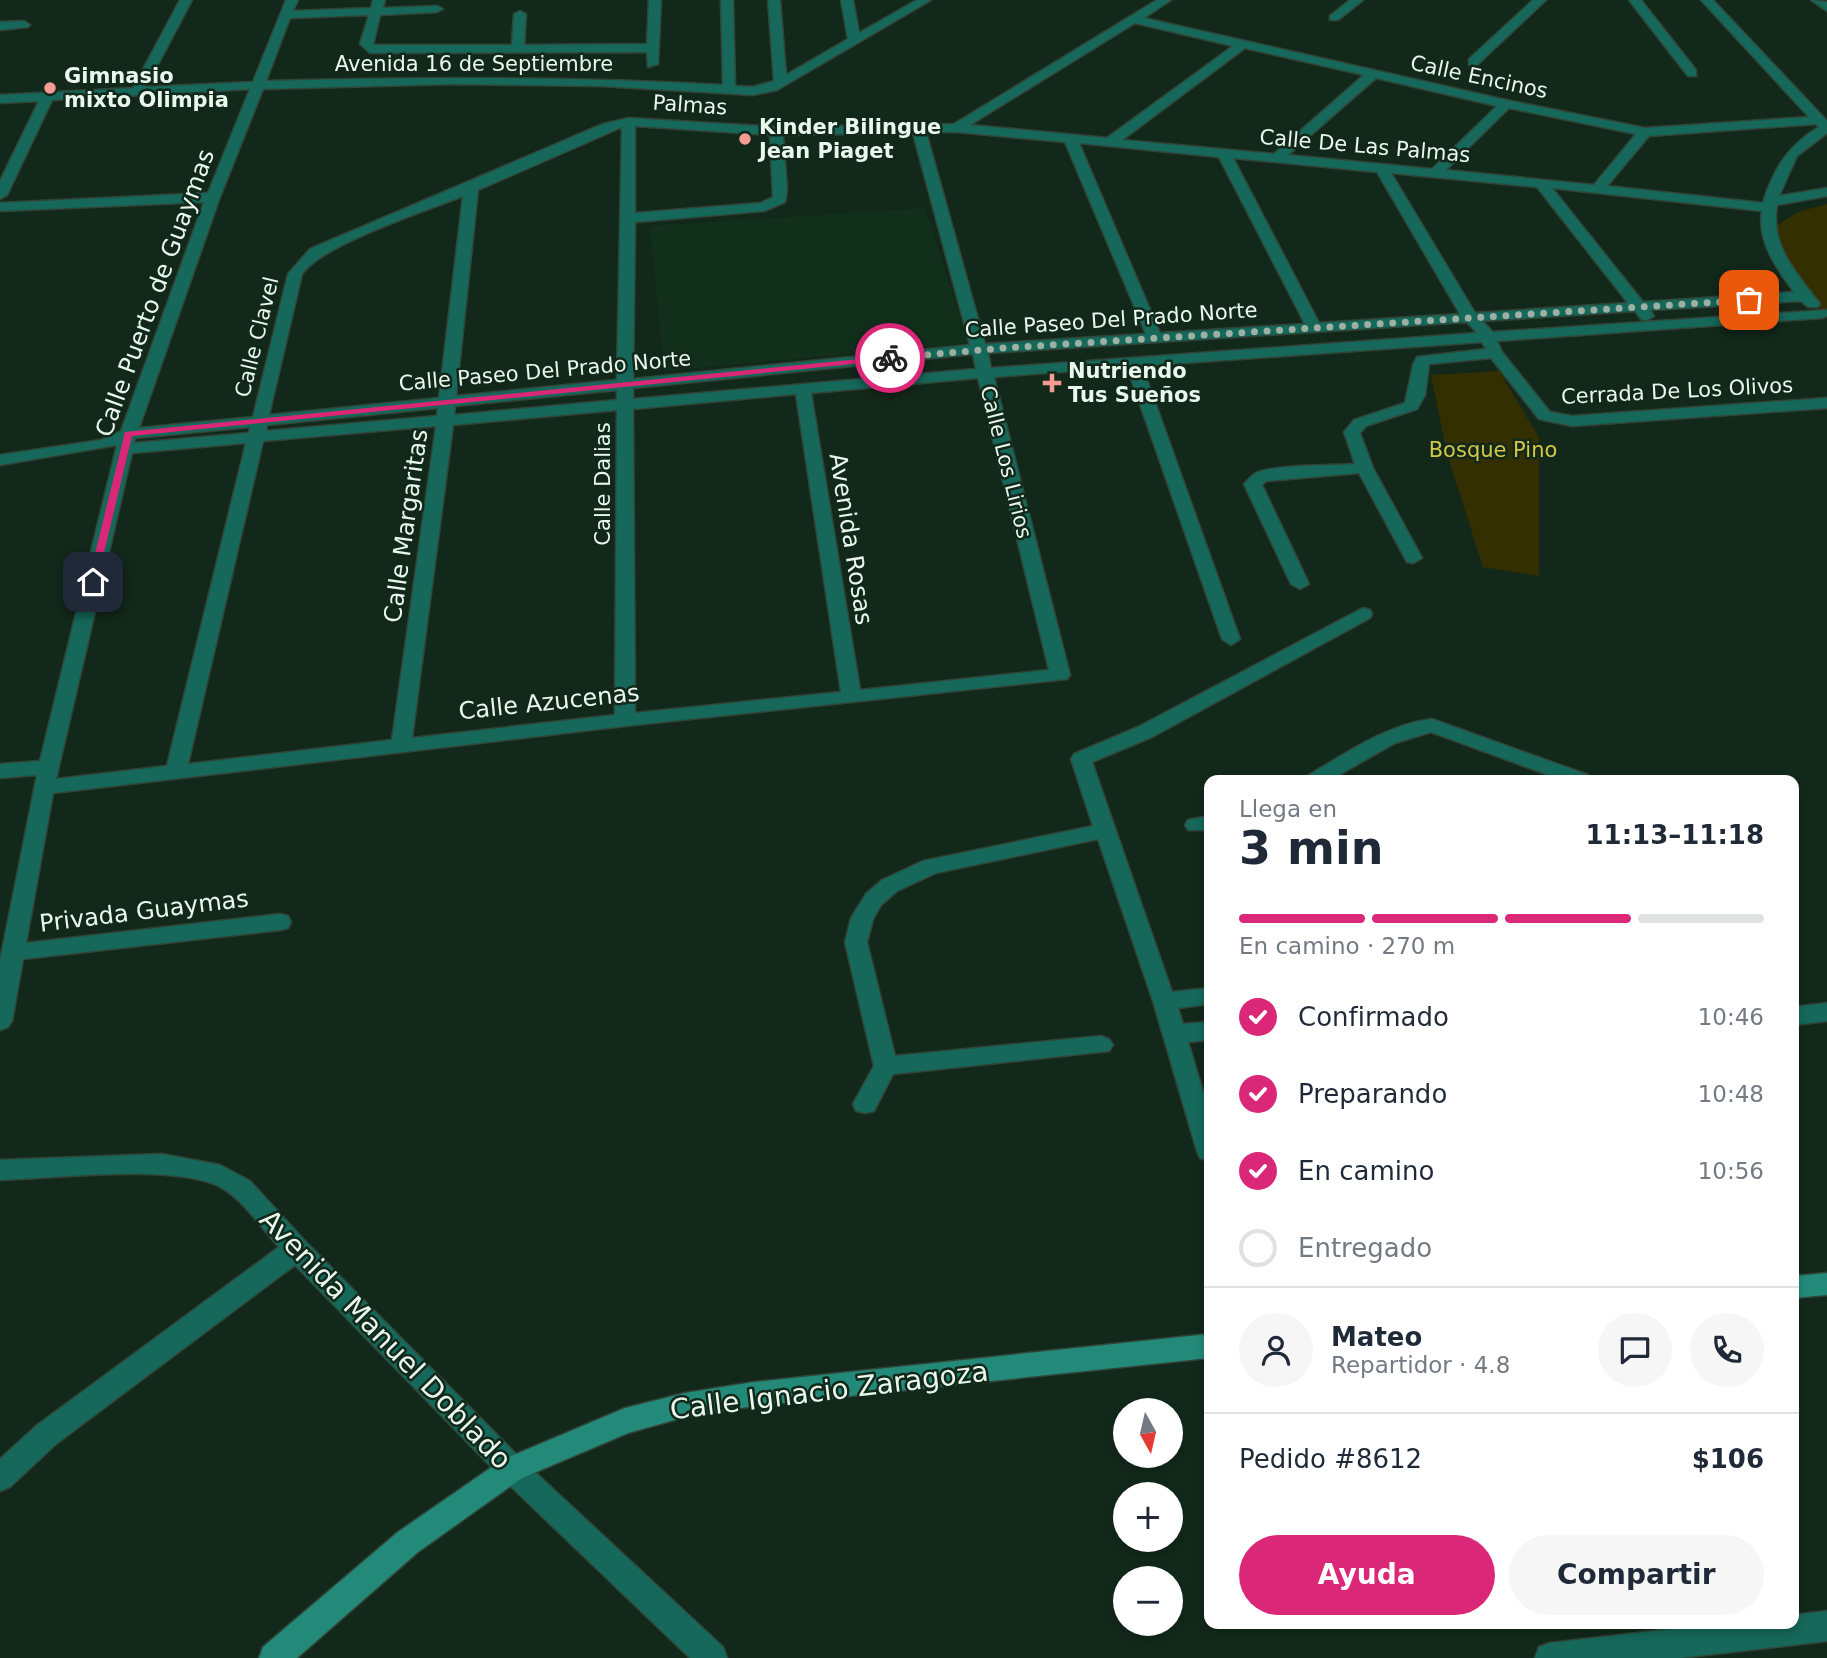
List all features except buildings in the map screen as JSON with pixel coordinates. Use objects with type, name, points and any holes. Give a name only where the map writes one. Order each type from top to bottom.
[{"type":"street","points":[[137,92],[186,0]]},
{"type":"street","points":[[652,64],[654,0]]},
{"type":"street","points":[[727,0],[729,91]]},
{"type":"street","points":[[774,0],[780,83]]},
{"type":"street","points":[[847,0],[854,40]]},
{"type":"street","name":"Avenida 16 de Septiembre","points":[[0,99],[260,85],[501,80],[602,82],[729,91],[762,90],[780,83],[925,0]]},
{"type":"street","points":[[957,128],[1165,0]]},
{"type":"street","points":[[1334,18],[1357,0]]},
{"type":"street","points":[[1473,62],[1540,0]]},
{"type":"street","points":[[1635,0],[1692,73]]},
{"type":"street","points":[[1707,0],[1824,125],[1792,155],[1769,205],[1769,236],[1805,296],[1824,315]]},
{"type":"street","points":[[1817,0],[1827,8]]},
{"type":"street","points":[[377,6],[366,44],[370,49],[652,48]]},
{"type":"street","points":[[290,8],[377,6],[437,9]]},
{"type":"street","name":"Calle Puerto de Guaymas","points":[[0,1021],[46,777],[126,442],[213,197],[290,8]]},
{"type":"street","points":[[519,49],[520,14]]},
{"type":"street","name":"Calle Encinos","points":[[1136,20],[1506,104],[1645,131],[1824,125]]},
{"type":"street","points":[[0,26],[24,25]]},
{"type":"street","points":[[1110,142],[1242,45]]},
{"type":"street","points":[[1276,159],[1373,74]]},
{"type":"street","points":[[0,195],[48,96]]},
{"type":"street","points":[[1434,174],[1506,104]]},
{"type":"street","name":"Palmas","points":[[629,122],[776,131],[957,128]]},
{"type":"street","name":"Calle Clavel","points":[[176,771],[296,274],[302,264],[324,247],[471,188],[608,127],[629,122]]},
{"type":"street","name":"Calle Dalias","points":[[625,720],[625,384],[629,122]]},
{"type":"street","name":"Calle Los Lirios","points":[[918,128],[979,349],[1060,675]]},
{"type":"street","name":"Calle De Las Palmas","points":[[957,128],[1769,205]]},
{"type":"street","points":[[628,218],[764,207],[777,202],[780,199],[776,131]]},
{"type":"street","points":[[1598,189],[1645,131]]},
{"type":"street","points":[[1070,138],[1155,338]]},
{"type":"street","points":[[1224,154],[1314,327]]},
{"type":"street","name":"Cerrada De Los Olivos","points":[[1382,169],[1470,317],[1487,335],[1495,353],[1545,416],[1560,420],[1827,403]]},
{"type":"street","points":[[1541,183],[1653,325]]},
{"type":"street","name":"Calle Margaritas","points":[[401,745],[445,421],[471,188]]},
{"type":"street","points":[[1769,205],[1827,192]]},
{"type":"street","points":[[0,207],[213,197]]},
{"type":"street","name":"Calle Paseo Del Prado Norte","points":[[126,442],[259,428],[447,400],[979,349],[1470,317],[1639,309],[1805,296]]},
{"type":"street","name":"Calle Paseo Del Prado Norte","points":[[259,428],[445,421],[983,373],[1487,335],[1824,315]]},
{"type":"street","points":[[1413,558],[1365,468],[1352,438],[1354,426],[1411,406],[1418,394],[1418,368],[1423,360],[1495,353]]},
{"type":"street","points":[[1133,362],[1231,639]]},
{"type":"street","name":"Avenida Rosas","points":[[803,390],[852,695]]},
{"type":"street","points":[[0,460],[126,442]]},
{"type":"street","points":[[1300,584],[1253,484],[1261,477],[1272,475],[1365,468]]},
{"type":"street","points":[[1204,1134],[1164,1001],[1081,760],[1145,732],[1363,614]]},
{"type":"street","name":"Calle Azucenas","points":[[0,771],[46,777],[176,771],[852,695],[1060,675]]},
{"type":"street","points":[[1325,775],[1399,733],[1421,725],[1432,725],[1567,775]]},
{"type":"street","points":[[865,1104],[886,1066],[856,942],[858,923],[866,907],[890,885],[933,865],[1104,831]]},
{"type":"street","name":"Privada Guaymas","points":[[14,952],[280,922]]},
{"type":"street","points":[[1164,1001],[1204,997]]},
{"type":"street","points":[[1799,1015],[1827,1012]]},
{"type":"street","points":[[1174,1034],[1204,1031]]},
{"type":"street","points":[[886,1066],[1101,1045]]},
{"type":"street","name":"Avenida Manuel Doblado","points":[[0,1170],[162,1164],[220,1175],[241,1188],[296,1249],[512,1469],[712,1658]]},
{"type":"street","points":[[0,1478],[46,1434],[296,1249]]},
{"type":"street","points":[[1799,1287],[1827,1284]]},
{"type":"street","name":"Calle Ignacio Zaragoza","points":[[274,1658],[408,1542],[512,1469],[625,1421],[685,1405],[754,1394],[1204,1347]]},
{"type":"street","points":[[1550,1658],[1827,1626]]},
{"type":"shaded area","points":[[925,208],[968,343],[664,371],[650,226]]},
{"type":"green space","points":[[1827,204],[1827,315],[1804,295],[1770,230],[1798,212]]},
{"type":"green space","name":"Bosque Pino","points":[[1499,371],[1539,437],[1539,576],[1483,567],[1447,454],[1431,375]]},
{"type":"way so far","points":[[890,358],[979,349],[1749,300]]},
{"type":"place","name":"Gimnasio mixto Olimpia","points":[[50,88]]},
{"type":"place","name":"Kinder Bilingue Jean Piaget","points":[[745,139]]},
{"type":"place","name":"Nutriendo Tus Sueños","points":[[1052,383]]},
{"type":"route","points":[[93,582],[128,434],[447,400],[890,358]]}]
